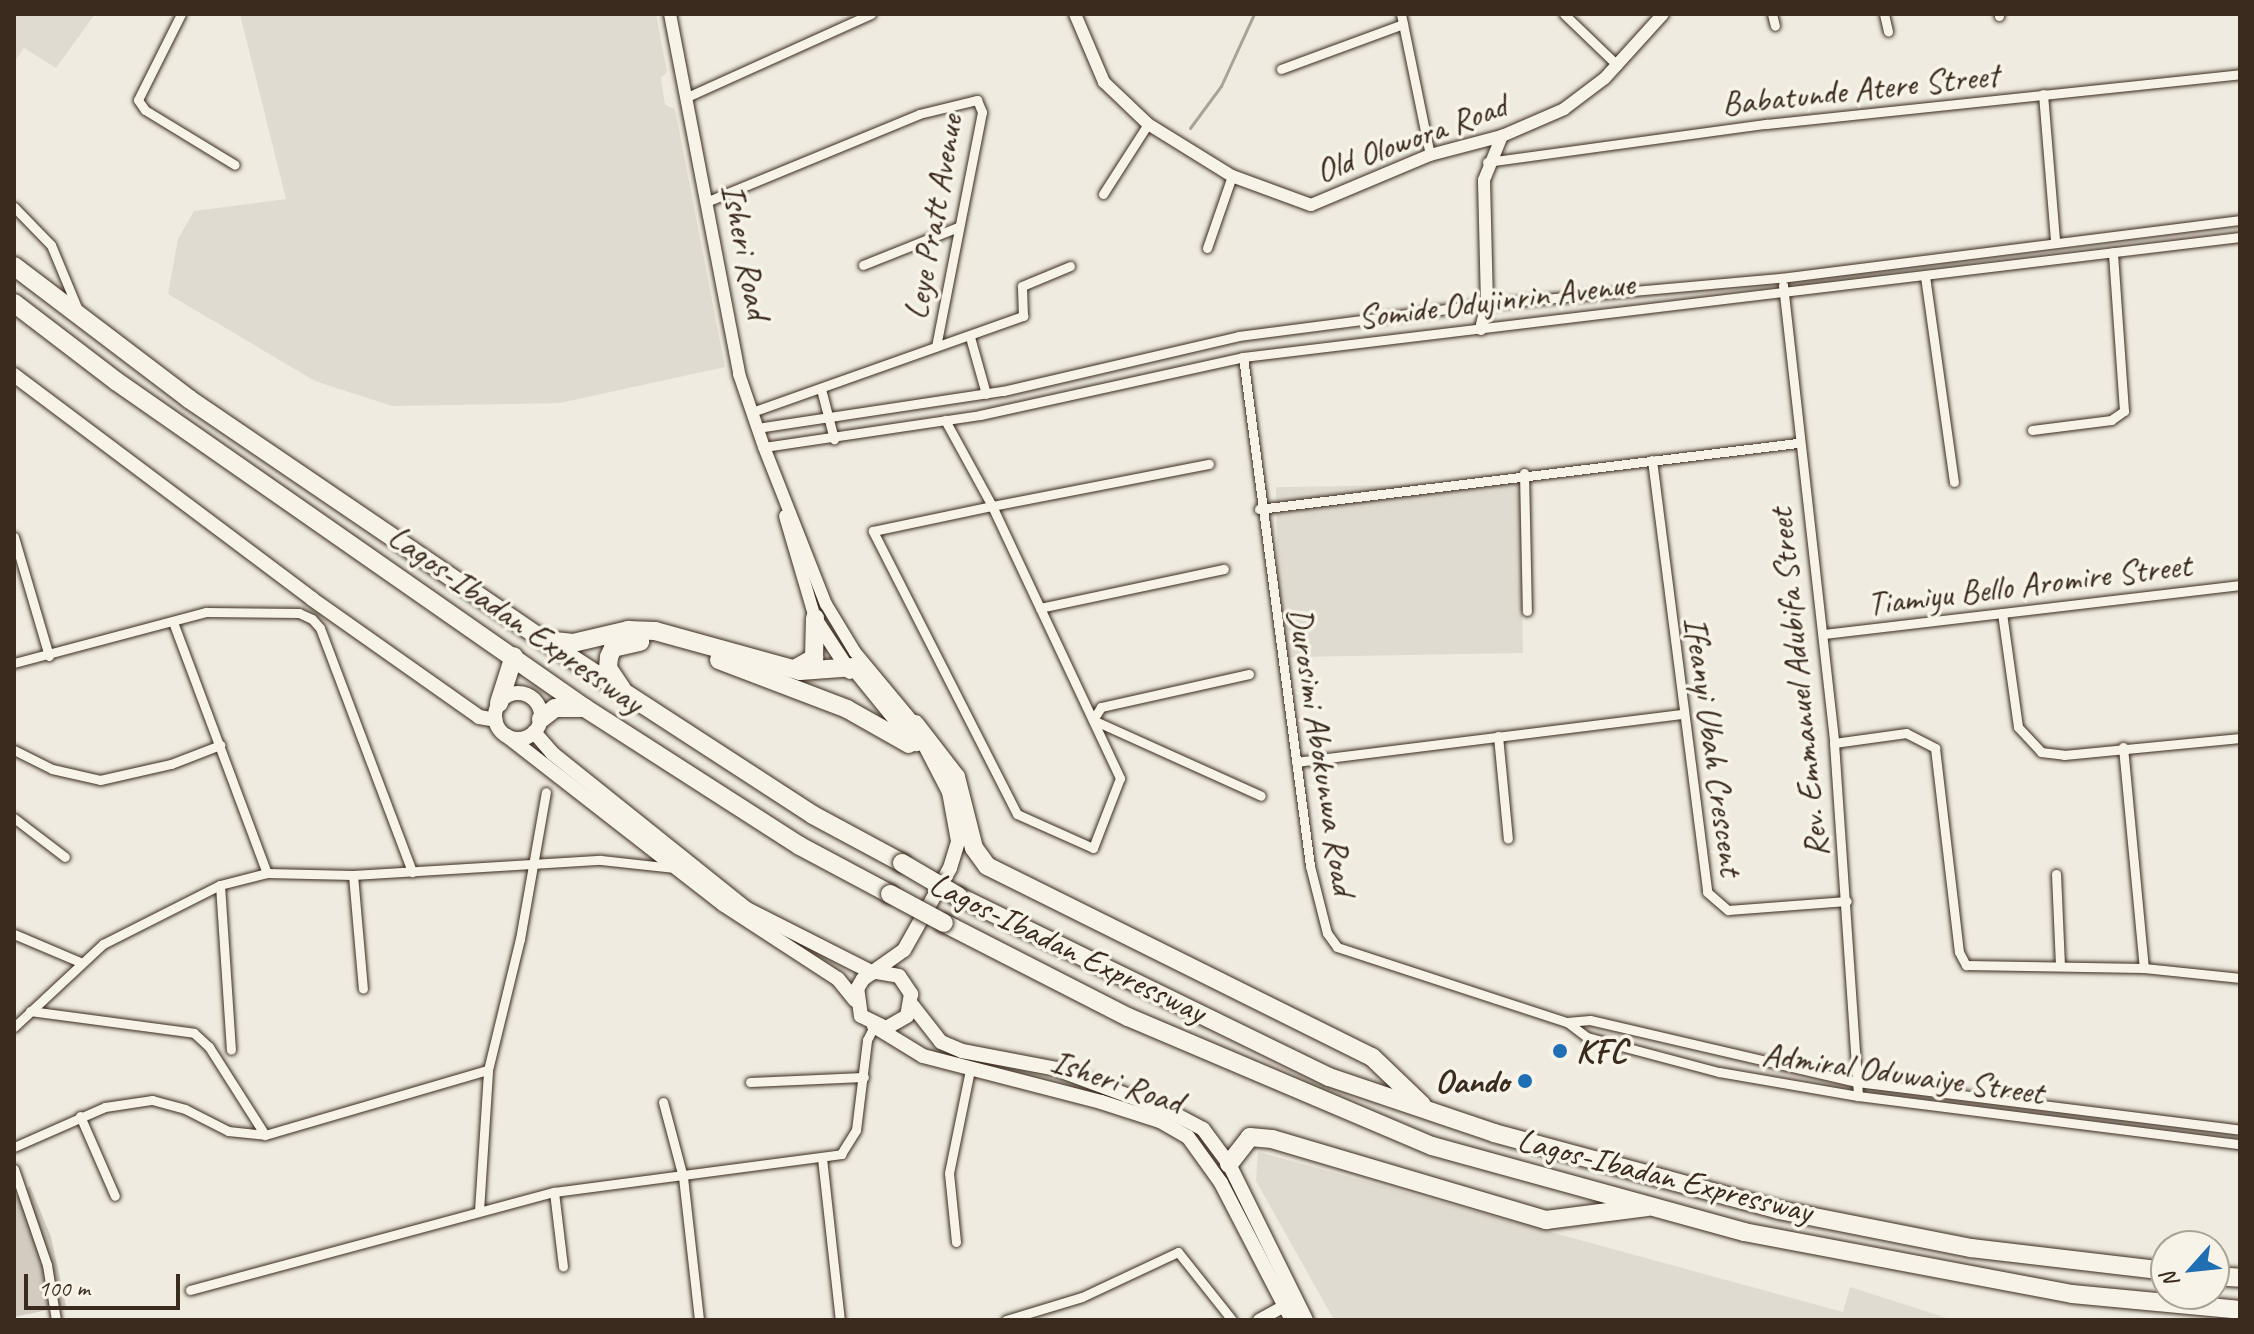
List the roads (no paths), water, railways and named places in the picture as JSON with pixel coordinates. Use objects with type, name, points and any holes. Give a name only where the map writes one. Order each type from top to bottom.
[{"type":"highway","name":"Lagos-Ibadan Expressway","points":[[14,266],[189,399],[536,635],[813,815],[958,896],[1329,1077],[1562,1154],[1779,1210],[1971,1248],[2150,1269]]},
{"type":"highway","name":"Lagos-Ibadan Expressway","points":[[14,303],[116,381],[585,708],[788,839],[1040,976],[1318,1102],[1432,1146],[1659,1206],[1744,1232],[2072,1294],[2240,1310]]},
{"type":"highway","points":[[792,669],[814,658],[815,618]]},
{"type":"highway","points":[[536,635],[562,643],[628,630],[655,631],[792,669],[855,667],[929,758]]},
{"type":"highway","points":[[650,711],[613,678],[608,668],[613,648],[651,642],[736,666],[847,709],[909,744]]},
{"type":"highway","points":[[497,712],[514,656]]},
{"type":"highway","points":[[538,726],[555,708],[585,708]]},
{"type":"highway","points":[[915,724],[956,777],[974,848],[987,866],[1239,986],[1372,1057],[1427,1110]]},
{"type":"highway","points":[[1229,1164],[1242,1142],[1260,1138],[1546,1220],[1659,1206]]},
{"type":"main road","points":[[14,375],[312,599],[479,717],[497,712],[511,694],[526,695],[538,705],[538,726],[552,753],[747,909],[875,973],[899,976],[907,984]]},
{"type":"main road","name":"Isheri Road","points":[[815,618],[845,666],[931,772],[950,813],[950,868]]},
{"type":"main road","points":[[497,712],[507,736],[675,868],[838,979],[855,1000]]},
{"type":"main road","name":"Isheri Road","points":[[915,724],[957,817],[958,841],[950,868],[904,950],[863,979],[855,1000],[861,1016],[923,1056],[1086,1097],[1160,1121],[1188,1137],[1221,1183],[1292,1317]]},
{"type":"main road","points":[[507,736],[521,739],[538,726]]},
{"type":"main road","name":"Isheri Road","points":[[904,950],[912,1005],[941,1042],[962,1051],[1056,1069],[1190,1120],[1229,1164],[1292,1317]]},
{"type":"main road","points":[[874,1026],[898,1024],[912,1005]]},
{"type":"street","points":[[181,14],[138,100],[145,110],[235,165]]},
{"type":"street","name":"Isheri Road","points":[[670,14],[739,374],[757,428],[781,494],[842,631],[915,724]]},
{"type":"street","points":[[687,97],[871,14]]},
{"type":"street","name":"Old Olowora Road","points":[[1075,14],[1104,82],[1148,124],[1232,176],[1311,205],[1430,155],[1502,136],[1582,99],[1663,14]]},
{"type":"street","points":[[1564,14],[1617,65]]},
{"type":"street","points":[[1772,14],[1775,26]]},
{"type":"street","points":[[1884,14],[1888,32]]},
{"type":"street","points":[[1281,69],[1402,19],[1430,155]]},
{"type":"street","name":"Babatunde Atere Street","points":[[1487,162],[2043,94],[2240,74]]},
{"type":"street","points":[[2043,94],[2055,240]]},
{"type":"street","name":"Leye Pratt Avenue","points":[[706,202],[919,114],[977,100],[982,112],[936,347]]},
{"type":"street","points":[[1103,194],[1148,124]]},
{"type":"street","points":[[1481,329],[1487,304],[1483,221],[1487,162],[1502,136]]},
{"type":"street","points":[[1207,248],[1232,176]]},
{"type":"street","points":[[14,207],[51,245],[81,317]]},
{"type":"street","points":[[757,428],[986,394],[1197,344],[1487,304],[1781,278],[2055,240],[2240,220]]},
{"type":"street","points":[[863,265],[958,227]]},
{"type":"street","name":"Somide Odujinrin Avenue","points":[[764,447],[834,439],[945,420],[1243,357],[2240,237]]},
{"type":"street","points":[[2032,430],[2111,420],[2124,411],[2113,252]]},
{"type":"street","points":[[752,412],[1023,316],[1022,286],[1070,266]]},
{"type":"street","points":[[1925,276],[1954,482]]},
{"type":"street","name":"Rev. Emmanuel Adubifa Street","points":[[1781,278],[1797,443],[1824,634],[1847,901],[1858,1096]]},
{"type":"street","points":[[970,337],[986,394]]},
{"type":"street","points":[[1197,344],[1202,366]]},
{"type":"street","name":"Durosimi Abokunwa Road","points":[[1243,357],[1259,509],[1317,903],[1337,947],[1567,1022],[1590,1020],[1857,1082]]},
{"type":"street","points":[[821,389],[834,439]]},
{"type":"street","points":[[945,420],[992,506],[1120,778],[1093,848],[1017,814],[873,531],[992,506],[1209,464]]},
{"type":"street","points":[[1259,509],[1524,473],[1797,443]]},
{"type":"street","name":"Ifeanyi Ubah Crescent","points":[[1652,460],[1701,865],[1711,900],[1728,910],[1847,901]]},
{"type":"street","points":[[1524,473],[1527,611]]},
{"type":"street","name":"Isheri Road","points":[[781,494],[815,618]]},
{"type":"street","points":[[14,537],[49,656]]},
{"type":"street","points":[[1040,608],[1224,569]]},
{"type":"street","name":"Tiamiyu Bello Aromire Street","points":[[1824,634],[2240,585]]},
{"type":"street","points":[[14,663],[206,612],[299,613],[316,623],[412,872]]},
{"type":"street","points":[[2002,613],[2014,712],[2025,738],[2051,754],[2240,739]]},
{"type":"street","points":[[173,622],[267,873]]},
{"type":"street","points":[[1093,720],[1101,707],[1249,674]]},
{"type":"street","points":[[1296,762],[1681,714]]},
{"type":"street","points":[[1093,720],[1261,796]]},
{"type":"street","points":[[1834,743],[1906,733],[1935,748],[1960,958],[1974,967],[2060,965],[2144,968],[2240,978]]},
{"type":"street","points":[[1498,736],[1508,839]]},
{"type":"street","points":[[14,750],[52,769],[100,780],[171,764],[220,745]]},
{"type":"street","points":[[2123,747],[2144,968]]},
{"type":"street","points":[[479,1211],[488,1070],[546,792]]},
{"type":"street","points":[[14,818],[65,857]]},
{"type":"street","points":[[14,1027],[80,962],[115,937],[220,885],[267,873],[353,875],[533,861],[622,861],[675,868]]},
{"type":"street","points":[[2056,874],[2060,965]]},
{"type":"street","points":[[353,875],[363,989]]},
{"type":"street","points":[[220,885],[231,1050]]},
{"type":"street","points":[[14,934],[80,962]]},
{"type":"street","points":[[30,1011],[194,1033],[216,1057],[265,1135]]},
{"type":"street","name":"Admiral Oduwaiye Street","points":[[1567,1022],[1587,1037],[1719,1072],[1858,1096],[2240,1144]]},
{"type":"street","points":[[190,1290],[554,1192],[841,1154],[849,1147],[864,1077],[867,1040],[874,1026]]},
{"type":"street","points":[[14,1147],[80,1116],[152,1100],[185,1109],[228,1131],[265,1135],[488,1070]]},
{"type":"street","points":[[956,1242],[949,1173],[970,1070]]},
{"type":"street","points":[[750,1082],[864,1077]]},
{"type":"street","name":"Admiral Oduwaiye Street","points":[[1857,1082],[2240,1130]]},
{"type":"street","points":[[663,1102],[683,1177],[699,1320]]},
{"type":"street","points":[[80,1116],[115,1196]]},
{"type":"street","points":[[822,1158],[840,1320]]},
{"type":"street","points":[[14,1169],[47,1265],[56,1320]]},
{"type":"street","points":[[554,1192],[563,1266]]},
{"type":"street","points":[[1006,1320],[1082,1297],[1175,1252],[1232,1320]]},
{"type":"street","points":[[1259,1320],[1292,1317]]},
{"type":"waterway","points":[[1190,128],[1221,86],[1254,14]]},
{"type":"place","name":"KFC","points":[[1560,1051]]},
{"type":"place","name":"Oando","points":[[1525,1081]]}]
